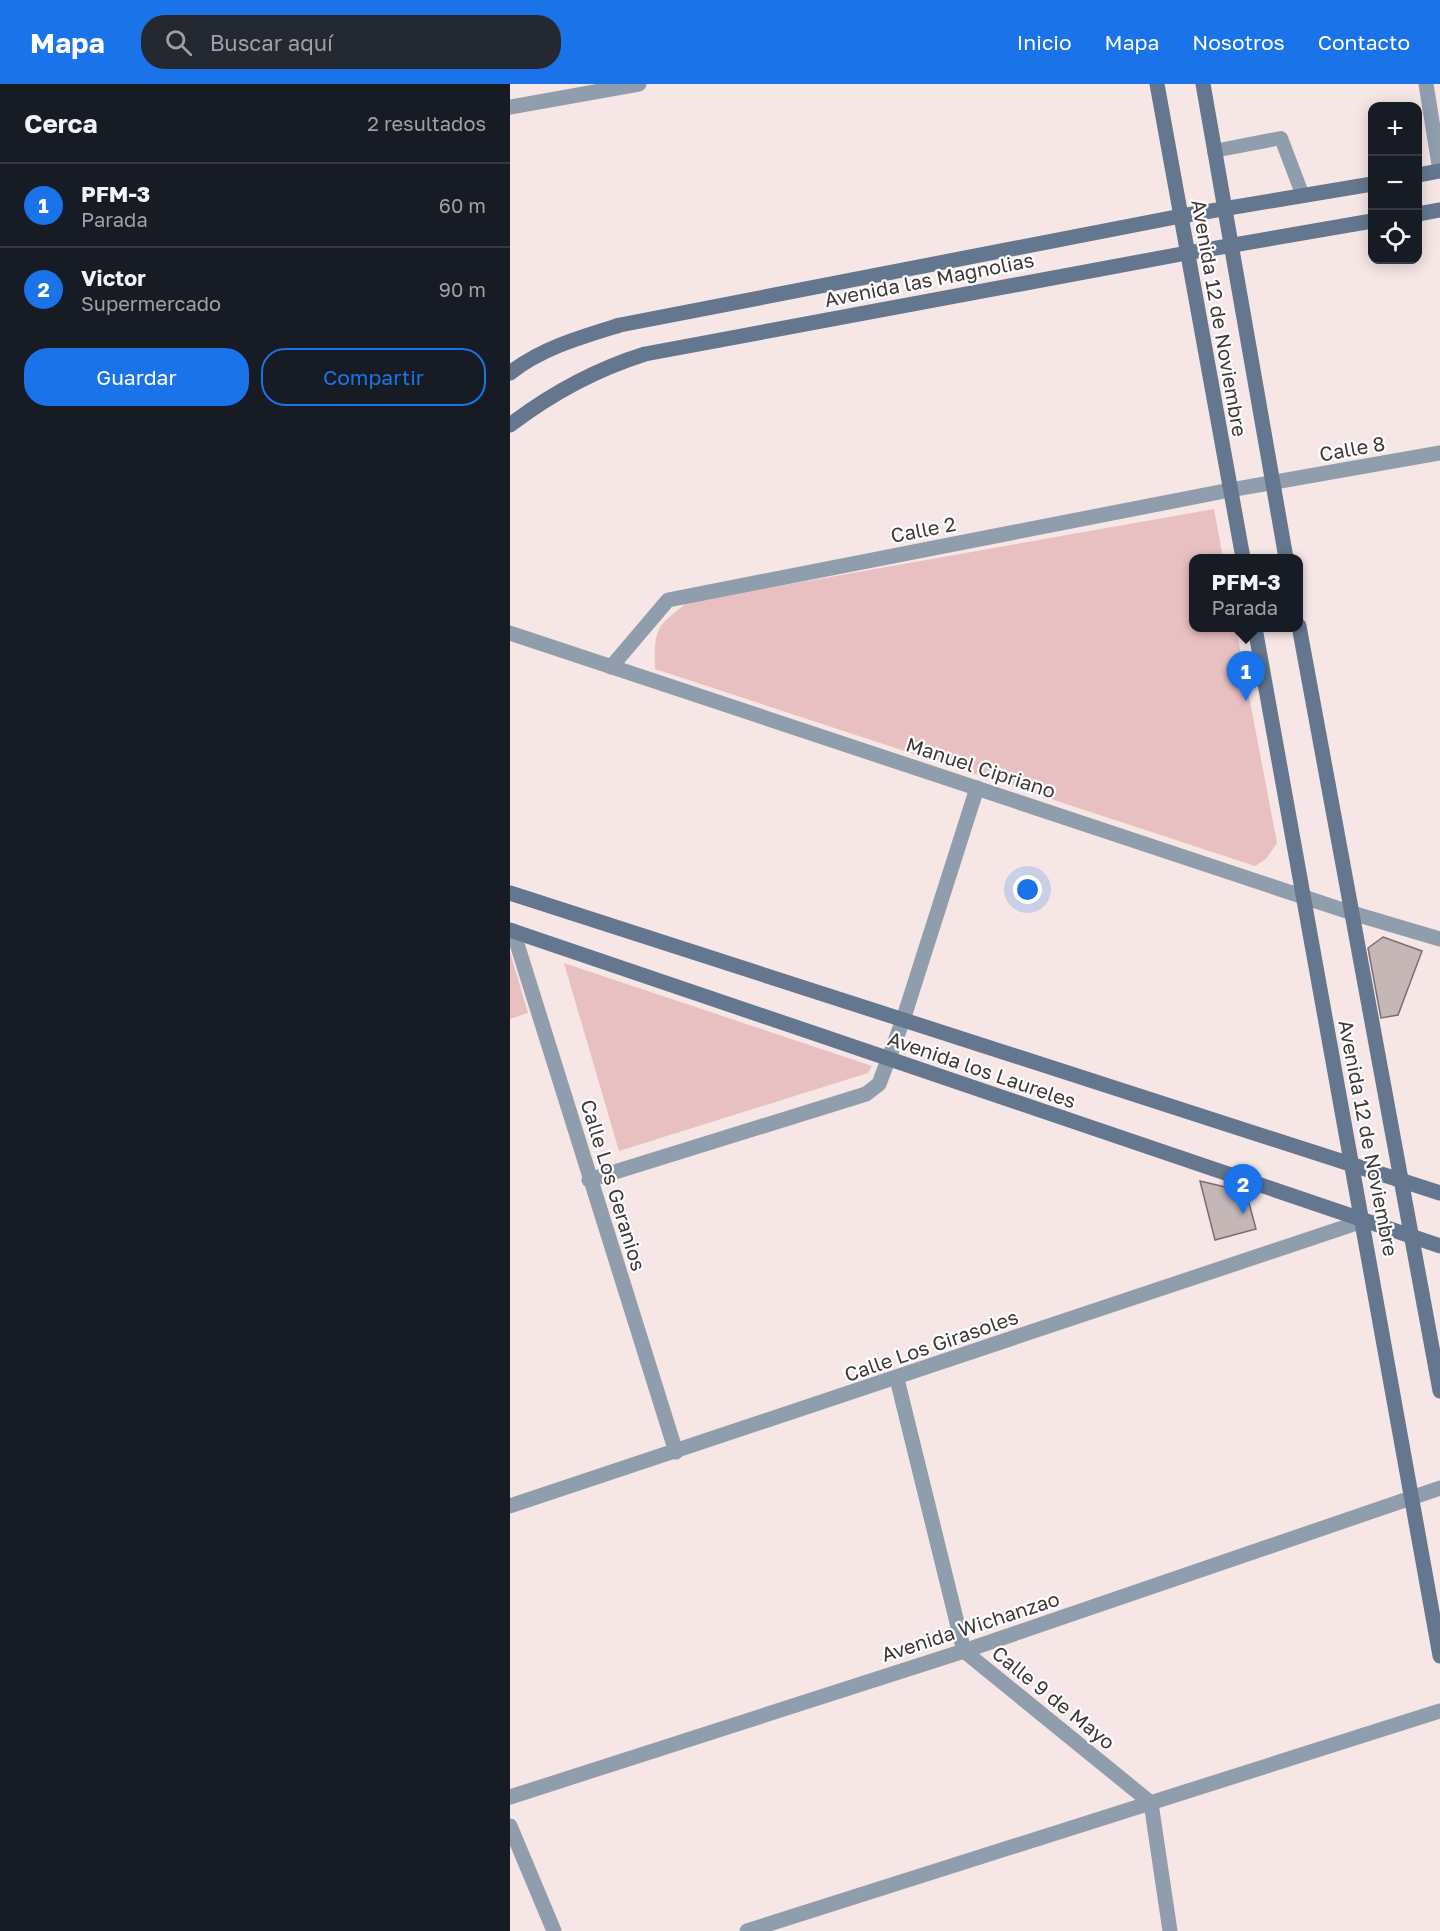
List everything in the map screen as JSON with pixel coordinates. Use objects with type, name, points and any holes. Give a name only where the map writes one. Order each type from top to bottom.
[{"type":"main road","name":"Avenida 12 de Noviembre","points":[[1157,84],[1241,554]]},
{"type":"main road","name":"Avenida 12 de Noviembre","points":[[1203,84],[1285,554]]},
{"type":"main road","points":[[1422,174],[1440,171]]},
{"type":"main road","name":"Avenida las Magnolias","points":[[510,373],[523,363],[569,341],[620,325],[1181,216],[1368,185]]},
{"type":"main road","points":[[1422,213],[1440,210]]},
{"type":"main road","name":"Avenida las Magnolias","points":[[510,425],[572,382],[614,363],[645,354],[1230,245],[1368,222]]},
{"type":"main road","name":"Avenida 12 de Noviembre","points":[[1256,632],[1351,1165],[1364,1221],[1440,1656]]},
{"type":"main road","name":"Avenida 12 de Noviembre","points":[[1300,632],[1440,1391]]},
{"type":"main road","name":"Avenida los Laureles","points":[[510,893],[1440,1192]]},
{"type":"main road","name":"Avenida los Laureles","points":[[512,931],[1440,1246]]},
{"type":"street","points":[[510,107],[639,84]]},
{"type":"street","points":[[1426,84],[1440,171]]},
{"type":"street","name":"Calle 8","points":[[1272,483],[1440,453]]},
{"type":"street","name":"Calle 2","points":[[611,667],[668,600],[1272,483]]},
{"type":"street","name":"Manuel Cipriano","points":[[510,633],[1352,913],[1440,939]]},
{"type":"street","points":[[590,1180],[866,1094],[879,1084],[903,1020],[977,788]]},
{"type":"street","name":"Calle Los Geranios","points":[[512,931],[676,1452]]},
{"type":"street","name":"Calle Los Girasoles","points":[[510,1506],[897,1379],[1364,1221]]},
{"type":"street","name":"Calle 9 de Mayo","points":[[897,1379],[964,1651],[1151,1803]]},
{"type":"street","name":"Avenida Wichanzao","points":[[510,1797],[964,1651],[1440,1488]]},
{"type":"street","points":[[747,1931],[1440,1712]]},
{"type":"street","points":[[1151,1803],[1170,1931]]},
{"type":"street","points":[[510,1826],[554,1931]]},
{"type":"lane","points":[[1214,151],[1281,138],[1303,196]]},
{"type":"shaded area","points":[[1214,509],[1222,554],[1189,554],[1189,632],[1237,632],[1277,843],[1266,859],[1255,866],[655,669],[655,645],[659,630],[669,617],[688,602]]},
{"type":"shaded area","points":[[510,952],[528,1013],[510,1019]]},
{"type":"shaded area","points":[[564,963],[872,1066],[868,1073],[619,1151]]},
{"type":"building","points":[[1383,937],[1422,951],[1398,1015],[1381,1018],[1368,948]]},
{"type":"building","points":[[1200,1181],[1246,1192],[1256,1229],[1215,1240]]},
{"type":"place","name":"PFM-3","points":[[1246,701]]},
{"type":"place","name":"Victor","points":[[1243,1214]]}]
